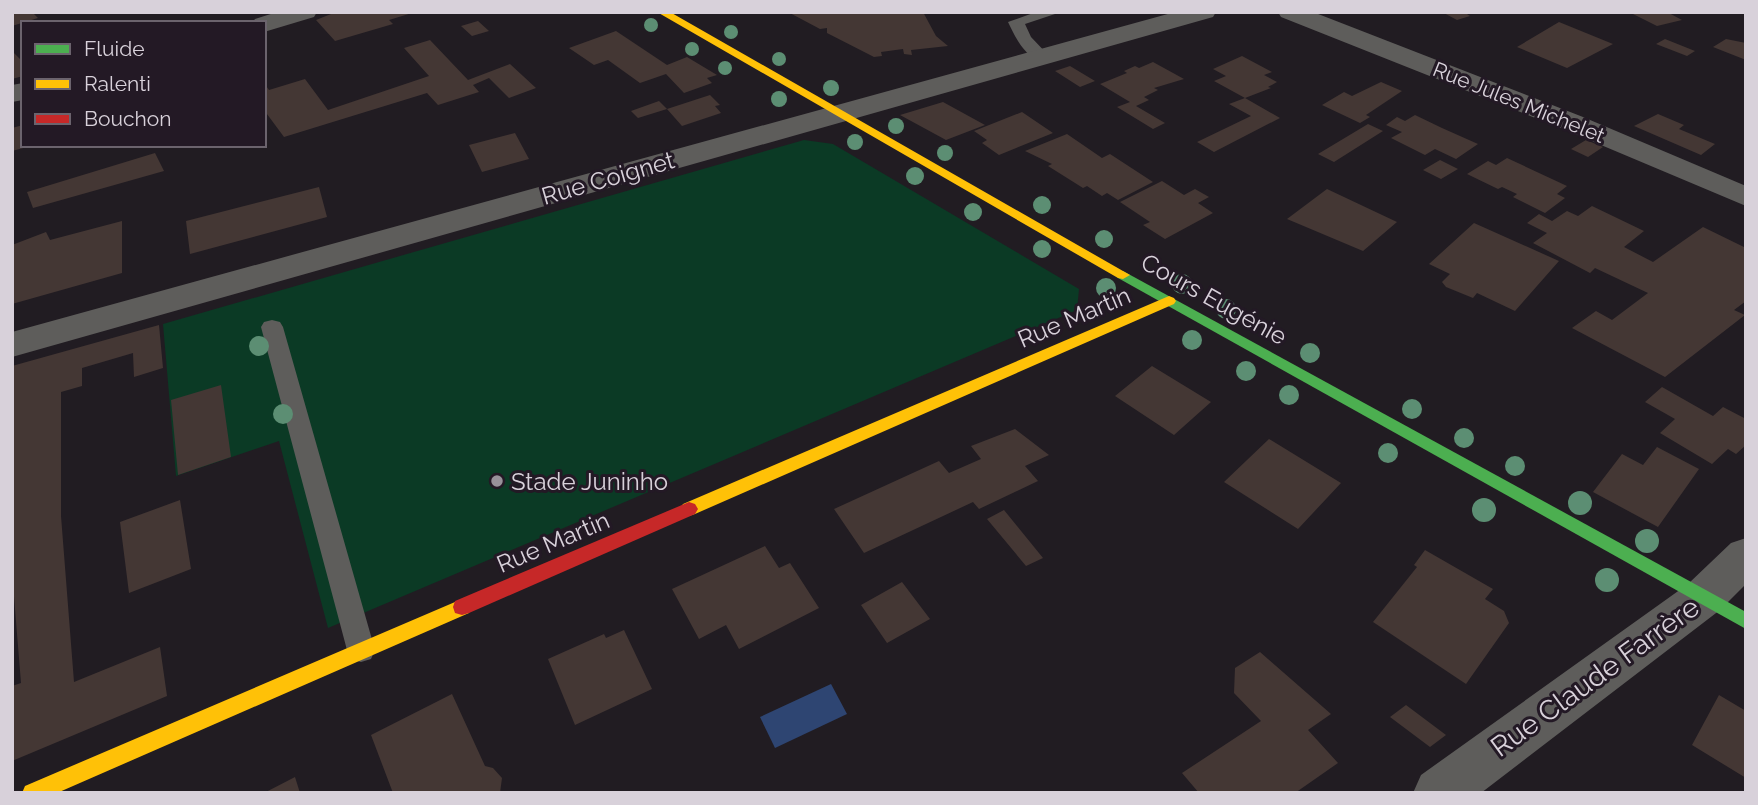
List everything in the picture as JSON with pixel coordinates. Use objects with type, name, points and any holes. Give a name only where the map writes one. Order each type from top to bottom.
[{"type":"street","points":[[266,23],[305,12]]},
{"type":"street","name":"Cours Eugénie","points":[[662,12],[1170,300],[1746,621]]},
{"type":"street","name":"Rue Coignet","points":[[12,345],[1204,12]]},
{"type":"street","name":"Rue Jules Michelet","points":[[1290,12],[1573,123],[1746,197]]},
{"type":"street","name":"Rue Martin","points":[[32,793],[1170,300]]},
{"type":"street","name":"Rue Claude Farrère","points":[[1439,793],[1704,597],[1746,556]]},
{"type":"lane","points":[[1042,57],[1024,39],[1016,22],[1054,12]]},
{"type":"lane","points":[[272,327],[361,650]]},
{"type":"green space","name":"Stade Juninho","points":[[804,140],[833,144],[1079,289],[1077,310],[328,628],[279,441],[176,476],[163,324]]},
{"type":"water","points":[[831,684],[847,714],[775,748],[760,717]]},
{"type":"building","points":[[12,12],[32,12],[38,18],[21,21],[12,26]]},
{"type":"building","points":[[336,12],[412,13],[389,20],[393,24],[335,41],[316,20]]},
{"type":"building","points":[[788,12],[923,12],[936,36],[948,46],[911,50],[912,55],[904,54],[903,49],[881,52],[882,56],[874,57],[827,33],[827,28],[820,29]]},
{"type":"building","points":[[1442,12],[1464,12],[1470,16],[1457,20]]},
{"type":"building","points":[[1629,12],[1667,12],[1682,20],[1657,26]]},
{"type":"building","points":[[478,21],[489,31],[472,36],[461,26]]},
{"type":"building","points":[[1559,22],[1613,44],[1567,68],[1517,47]]},
{"type":"building","points":[[616,31],[667,65],[687,57],[717,75],[707,78],[712,83],[684,93],[666,74],[640,83],[608,60],[594,65],[569,48]]},
{"type":"building","points":[[1665,39],[1695,51],[1687,56],[1656,44]]},
{"type":"building","points":[[1726,39],[1746,43],[1746,60],[1713,47]]},
{"type":"building","points":[[430,40],[468,80],[510,64],[536,88],[509,98],[489,78],[473,85],[479,92],[438,105],[427,93],[284,137],[266,113],[266,86],[269,90],[305,79],[328,110],[429,76],[404,48]]},
{"type":"building","points":[[12,51],[21,60],[21,77],[12,79]]},
{"type":"building","points":[[1242,56],[1272,72],[1264,75],[1277,82],[1268,87],[1271,88],[1245,98],[1214,81],[1226,76],[1213,69]]},
{"type":"building","points":[[1153,62],[1184,79],[1154,88],[1158,90],[1144,97],[1149,100],[1136,106],[1165,123],[1153,129],[1117,107],[1130,102],[1100,84],[1127,73],[1124,71],[1135,66],[1139,68]]},
{"type":"building","points":[[1070,66],[1095,81],[1080,87],[1055,71]]},
{"type":"building","points":[[1381,82],[1402,91],[1366,115],[1370,117],[1360,123],[1322,105],[1344,92],[1352,96]]},
{"type":"building","points":[[710,95],[720,105],[715,106],[721,113],[682,126],[667,109]]},
{"type":"building","points":[[1245,98],[1280,118],[1214,152],[1197,142],[1251,116],[1229,104]]},
{"type":"building","points":[[659,101],[667,109],[638,118],[631,111]]},
{"type":"building","points":[[943,102],[985,125],[946,140],[900,115]]},
{"type":"building","points":[[1022,112],[1053,133],[999,155],[982,143],[987,140],[974,131]]},
{"type":"building","points":[[1658,114],[1684,125],[1679,129],[1715,144],[1701,155],[1634,126]]},
{"type":"building","points":[[1415,115],[1478,144],[1456,159],[1435,149],[1425,155],[1391,138],[1402,132],[1386,125],[1397,117],[1405,121]]},
{"type":"building","points":[[1368,124],[1383,131],[1334,162],[1318,154]]},
{"type":"building","points":[[21,126],[21,147],[27,147],[12,151],[12,128]]},
{"type":"building","points":[[515,133],[529,159],[482,172],[469,145]]},
{"type":"building","points":[[1067,134],[1102,158],[1110,154],[1153,182],[1118,200],[1107,193],[1102,196],[1087,186],[1083,188],[1048,166],[1052,164],[1025,151]]},
{"type":"building","points":[[1586,140],[1603,147],[1588,157],[1571,149]]},
{"type":"building","points":[[155,153],[164,171],[33,208],[27,192]]},
{"type":"building","points":[[1507,158],[1567,186],[1557,194],[1565,198],[1545,213],[1513,197],[1517,194],[1502,187],[1498,189],[1467,174],[1488,161],[1496,165]]},
{"type":"building","points":[[1440,160],[1458,169],[1441,179],[1423,170]]},
{"type":"building","points":[[1162,181],[1184,195],[1195,189],[1209,197],[1198,203],[1213,213],[1165,239],[1143,225],[1150,222],[1120,202]]},
{"type":"building","points":[[319,187],[327,217],[190,254],[186,221]]},
{"type":"building","points":[[1327,189],[1397,222],[1363,251],[1287,219]]},
{"type":"building","points":[[1592,206],[1644,231],[1624,247],[1653,262],[1703,227],[1746,248],[1746,301],[1734,310],[1745,315],[1665,377],[1572,328],[1596,311],[1612,320],[1648,293],[1595,268],[1590,273],[1533,243],[1547,233],[1527,223],[1539,214],[1552,221],[1567,211],[1578,216]]},
{"type":"building","points":[[122,221],[122,273],[12,304],[12,245],[46,232],[50,240]]},
{"type":"building","points":[[1474,223],[1559,261],[1515,311],[1477,293],[1473,298],[1446,287],[1442,282],[1450,274],[1429,264]]},
{"type":"building","points":[[159,325],[163,368],[134,377],[133,353],[82,368],[82,386],[61,392],[61,516],[74,682],[160,647],[167,696],[12,761],[12,686],[21,683],[12,572],[12,366]]},
{"type":"building","points":[[1152,366],[1211,402],[1174,435],[1115,396]]},
{"type":"building","points":[[221,385],[231,457],[178,475],[171,400]]},
{"type":"building","points":[[1662,387],[1713,416],[1723,407],[1746,419],[1746,445],[1736,454],[1728,449],[1712,464],[1660,433],[1675,419],[1645,402]]},
{"type":"building","points":[[1015,429],[1049,455],[1025,466],[1038,481],[979,509],[973,502],[864,553],[834,509],[939,461],[949,473],[981,459],[971,446]]},
{"type":"building","points":[[1269,439],[1341,483],[1298,529],[1224,482]]},
{"type":"building","points":[[1657,447],[1699,469],[1658,527],[1593,492],[1622,454],[1643,465]]},
{"type":"building","points":[[180,500],[191,569],[129,593],[120,522]]},
{"type":"building","points":[[1004,510],[1043,558],[1026,566],[987,519]]},
{"type":"building","points":[[765,546],[779,568],[790,563],[819,608],[739,649],[726,625],[699,639],[672,589]]},
{"type":"building","points":[[1425,550],[1493,589],[1485,599],[1504,611],[1509,623],[1466,684],[1373,622],[1417,567],[1414,565]]},
{"type":"building","points":[[902,582],[930,619],[887,643],[861,605]]},
{"type":"building","points":[[624,630],[652,689],[575,725],[548,659],[604,634],[606,638]]},
{"type":"building","points":[[1260,652],[1331,714],[1308,730],[1338,763],[1295,793],[1199,793],[1182,773],[1261,721],[1234,693],[1235,668]]},
{"type":"building","points":[[452,694],[485,766],[493,768],[502,778],[500,793],[393,793],[371,735]]},
{"type":"building","points":[[1719,695],[1746,711],[1746,778],[1692,745]]},
{"type":"building","points":[[1406,705],[1446,735],[1430,747],[1390,717]]},
{"type":"building","points":[[295,777],[300,793],[264,793]]},
{"type":"traffic: fast","points":[[1123,275],[1746,621]]},
{"type":"traffic: slow","points":[[662,12],[1123,275]]},
{"type":"traffic: slow","points":[[689,509],[1169,301]]},
{"type":"traffic: slow","points":[[32,793],[462,607]]},
{"type":"traffic: jam","points":[[462,607],[689,509]]},
{"type":"place","name":"Stade Juninho","points":[[497,481]]}]
